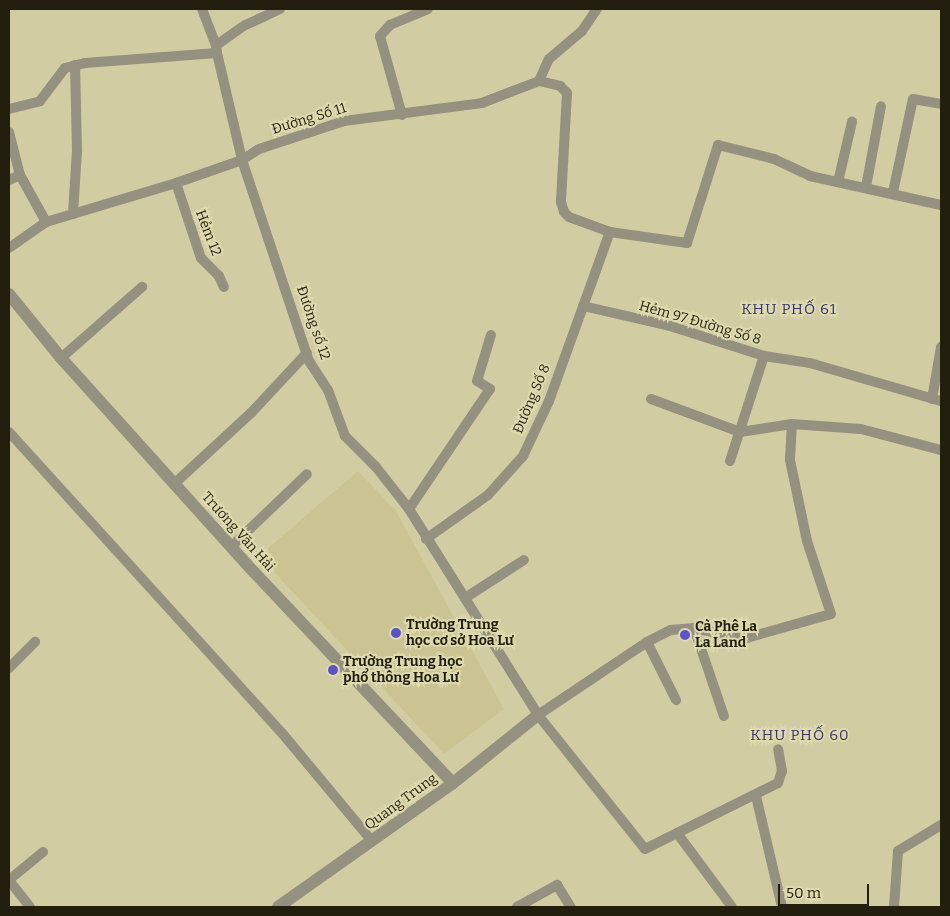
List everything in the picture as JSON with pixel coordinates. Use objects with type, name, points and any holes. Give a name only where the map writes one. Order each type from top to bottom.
[{"type":"street","name":"Đường số 12","points":[[202,9],[216,49],[242,160],[309,361],[328,390],[345,436],[376,468],[409,509],[426,539],[538,715],[644,849],[676,833]]},
{"type":"street","points":[[9,109],[40,101],[65,68],[75,65],[216,49],[245,25],[280,9]]},
{"type":"street","points":[[402,115],[380,36],[390,25],[428,9]]},
{"type":"street","points":[[597,9],[582,31],[549,59],[539,81],[560,86],[567,93],[561,202],[564,212],[569,217],[610,232],[688,242],[718,145],[774,159],[810,176],[893,192],[941,205]]},
{"type":"street","points":[[73,214],[77,152],[75,65]]},
{"type":"street","name":"Đường Số 11","points":[[9,248],[46,222],[176,184],[242,160],[260,149],[344,120],[402,115],[482,103],[539,81]]},
{"type":"street","points":[[893,192],[913,99],[941,104]]},
{"type":"street","points":[[866,187],[881,106]]},
{"type":"street","points":[[838,182],[852,122]]},
{"type":"street","points":[[9,132],[20,175],[46,222]]},
{"type":"street","points":[[9,180],[20,175]]},
{"type":"street","name":"Hẻm 12","points":[[176,184],[201,258],[219,276],[224,287]]},
{"type":"street","name":"Đường Số 8","points":[[426,539],[488,494],[523,456],[548,401],[610,232]]},
{"type":"street","points":[[61,358],[142,287]]},
{"type":"street","name":"Trương Văn Hải","points":[[9,294],[61,358],[231,547],[452,783]]},
{"type":"street","name":"Hẻm 97 Đường Số 8","points":[[583,306],[670,326],[764,356],[810,363],[937,400]]},
{"type":"street","points":[[409,509],[490,389],[477,381],[491,335]]},
{"type":"street","points":[[937,400],[941,348]]},
{"type":"street","points":[[174,484],[251,413],[307,353]]},
{"type":"street","points":[[730,460],[764,356]]},
{"type":"street","points":[[651,399],[740,432],[792,424],[861,429],[941,450]]},
{"type":"street","points":[[538,715],[647,642],[671,630],[694,628],[743,639],[831,614],[807,541],[792,469],[792,424]]},
{"type":"street","points":[[9,432],[282,733],[372,841]]},
{"type":"street","points":[[231,547],[307,474]]},
{"type":"street","points":[[465,598],[524,560]]},
{"type":"street","points":[[694,628],[724,716]]},
{"type":"street","points":[[9,668],[35,642]]},
{"type":"street","points":[[647,642],[676,700]]},
{"type":"street","name":"Quang Trung","points":[[278,907],[452,783],[538,715]]},
{"type":"street","points":[[732,907],[676,833],[756,796],[778,783],[782,770],[778,749]]},
{"type":"street","points":[[756,796],[782,907]]},
{"type":"street","points":[[894,907],[898,851],[941,825]]},
{"type":"street","points":[[30,907],[9,880],[43,852]]},
{"type":"street","points":[[517,907],[557,885],[571,907]]},
{"type":"shaded area","name":"Trường Trung học cơ sở Hoa Lư","points":[[358,471],[396,511],[504,709],[444,754],[259,556]]},
{"type":"place","name":"Trường Trung học cơ sở Hoa Lư","points":[[396,633]]},
{"type":"place","name":"Cà Phê La La Land","points":[[685,635]]},
{"type":"place","name":"Trường Trung học phổ thông Hoa Lư","points":[[333,670]]},
{"type":"district","name":"KHU PHỐ 61","points":[[789,310]]},
{"type":"district","name":"KHU PHỐ 60","points":[[800,736]]}]
